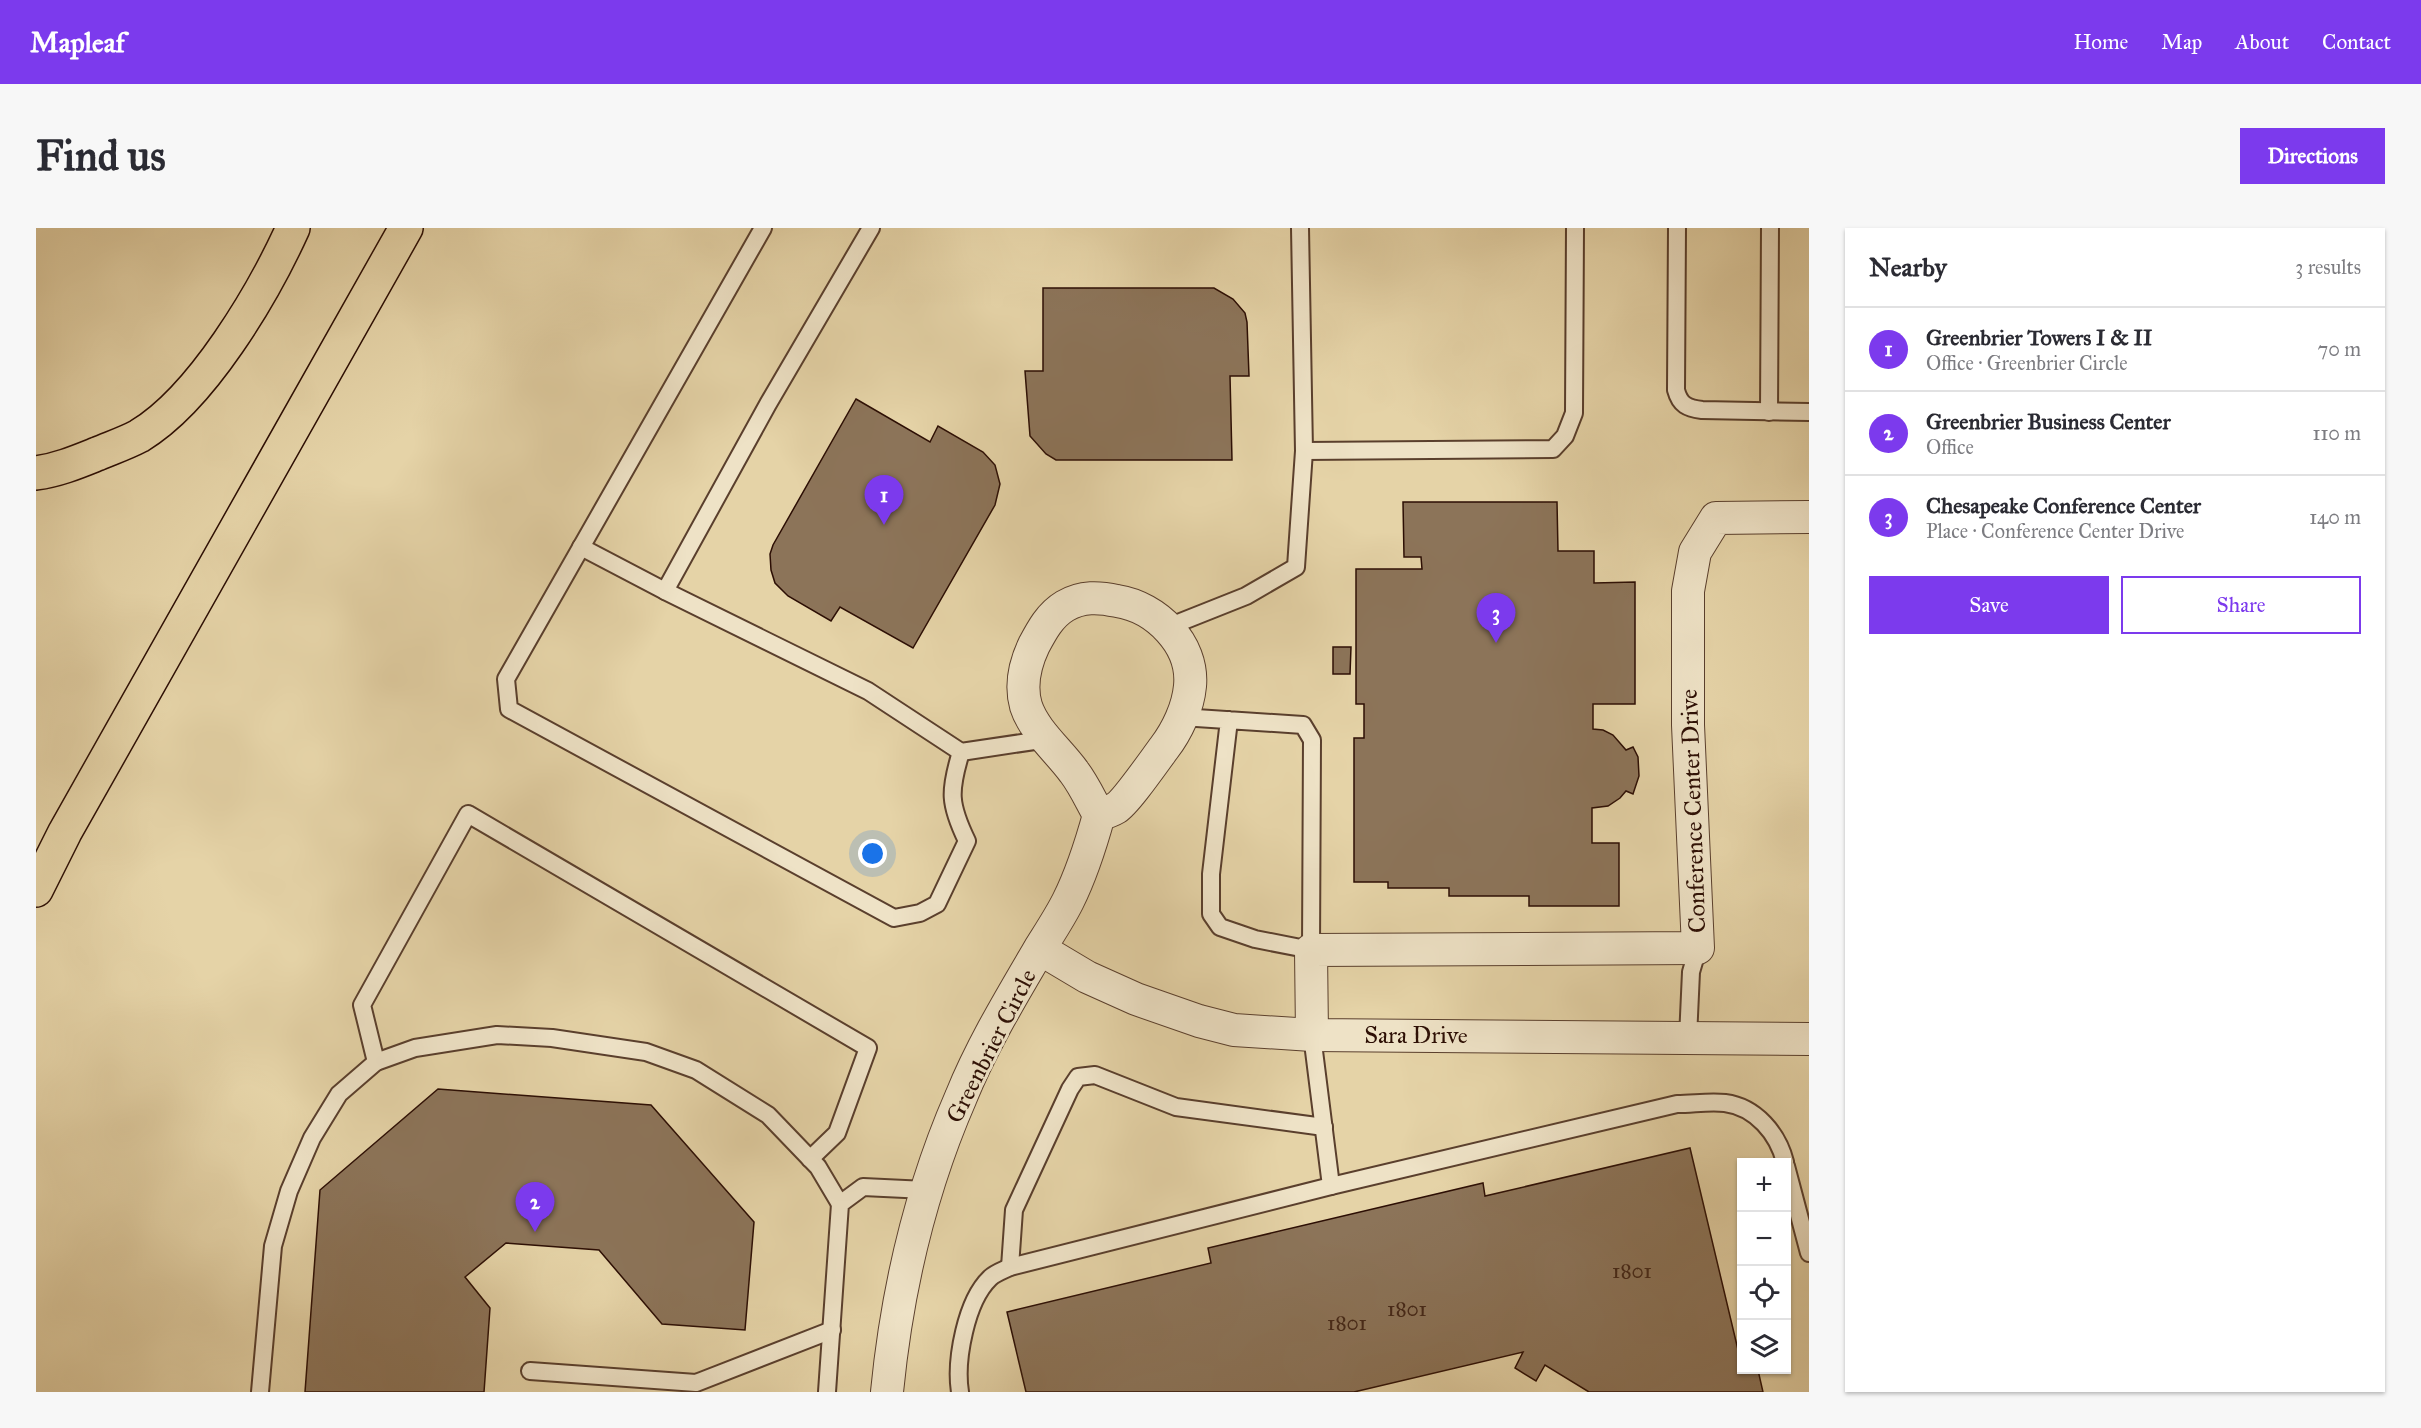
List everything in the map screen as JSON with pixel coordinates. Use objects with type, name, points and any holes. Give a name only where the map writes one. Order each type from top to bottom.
[{"type":"highway","points":[[36,473],[56,470],[129,440],[162,419],[220,355],[276,265],[293,228]]},
{"type":"highway","points":[[36,890],[64,832],[406,228]]},
{"type":"street","name":"Conference Center Drive","points":[[1311,950],[1698,948],[1688,725],[1688,591],[1695,552],[1716,519],[1809,517]]},
{"type":"street","points":[[1101,598],[1130,603],[1149,612],[1168,627],[1182,648],[1191,684],[1181,717],[1173,736],[1118,807],[1099,815],[1076,774],[1035,724],[1026,707],[1023,685],[1027,660],[1049,620],[1065,607],[1082,599],[1101,598]]},
{"type":"street","name":"Greenbrier Circle","points":[[887,1392],[900,1292],[926,1190],[961,1096],[1040,949],[1068,902],[1086,859],[1099,815]]},
{"type":"street","name":"Sara Drive","points":[[1040,949],[1087,977],[1116,990],[1199,1021],[1233,1030],[1312,1035],[1809,1039]]},
{"type":"street","points":[[1311,950],[1312,1035]]},
{"type":"lane","points":[[763,228],[506,679],[509,709],[894,918],[920,913],[938,904],[967,841],[954,815],[952,782],[961,752]]},
{"type":"lane","points":[[665,591],[768,404],[871,228]]},
{"type":"lane","points":[[1168,627],[1246,596],[1296,567],[1304,451],[1300,228]]},
{"type":"lane","points":[[1304,451],[1553,449],[1565,436],[1574,413],[1575,228]]},
{"type":"lane","points":[[1677,228],[1676,390],[1679,401],[1688,408],[1702,410],[1809,412]]},
{"type":"lane","points":[[1768,412],[1770,228]]},
{"type":"lane","points":[[581,547],[868,691],[961,752],[1048,739]]},
{"type":"lane","points":[[1181,717],[1302,724],[1312,740],[1311,950],[1255,939],[1220,927],[1211,914],[1211,874],[1229,720]]},
{"type":"lane","points":[[376,1062],[362,1005],[468,814],[868,1047],[837,1133],[810,1159]]},
{"type":"lane","points":[[1688,1038],[1691,972],[1698,948]]},
{"type":"lane","points":[[260,1392],[273,1246],[290,1191],[312,1138],[339,1094],[376,1062],[415,1048],[497,1035],[552,1038],[646,1052],[696,1070],[768,1115],[818,1167],[840,1204],[827,1392]]},
{"type":"lane","points":[[1312,1035],[1331,1186]]},
{"type":"lane","points":[[1010,1267],[1014,1210],[1070,1089],[1078,1077],[1095,1075],[1176,1107],[1324,1127]]},
{"type":"lane","points":[[960,1392],[962,1341],[970,1310],[990,1277],[1010,1267],[1331,1186],[1677,1104],[1726,1103],[1758,1115],[1781,1146],[1784,1158]]},
{"type":"lane","points":[[1791,1183],[1809,1252]]},
{"type":"lane","points":[[840,1204],[863,1187],[926,1190]]},
{"type":"lane","points":[[530,1371],[696,1383],[832,1330]]},
{"type":"building","points":[[1043,288],[1214,288],[1233,299],[1245,313],[1247,322],[1249,376],[1230,376],[1232,460],[1056,460],[1046,454],[1030,436],[1025,371],[1043,371]]},
{"type":"building","points":[[856,399],[930,442],[938,426],[983,452],[995,465],[1000,484],[995,505],[913,648],[840,607],[831,621],[788,596],[775,583],[771,570],[770,554],[773,545]]},
{"type":"building","points":[[1403,502],[1557,502],[1558,551],[1594,551],[1594,583],[1635,582],[1635,704],[1593,704],[1593,729],[1603,730],[1613,735],[1626,750],[1633,747],[1638,757],[1639,776],[1633,794],[1626,791],[1608,806],[1592,808],[1592,843],[1619,843],[1619,906],[1529,906],[1529,896],[1449,896],[1449,888],[1388,888],[1388,882],[1354,882],[1354,738],[1364,738],[1364,704],[1356,704],[1356,569],[1422,569],[1421,557],[1404,557]]},
{"type":"building","points":[[1333,647],[1351,647],[1350,674],[1333,674]]},
{"type":"building","points":[[438,1089],[651,1105],[754,1222],[745,1330],[662,1324],[599,1250],[506,1243],[465,1277],[490,1308],[484,1392],[305,1392],[320,1190]]},
{"type":"building","points":[[1690,1148],[1737,1346],[1737,1374],[1759,1374],[1763,1392],[1589,1392],[1545,1365],[1536,1381],[1515,1368],[1523,1352],[1354,1392],[1026,1392],[1007,1312],[1211,1263],[1208,1248],[1483,1183],[1485,1196]]},
{"type":"place","name":"Greenbrier Towers I & II","points":[[884,525]]},
{"type":"place","name":"Chesapeake Conference Center","points":[[1496,643]]},
{"type":"place","name":"Greenbrier Business Center","points":[[535,1232]]}]
